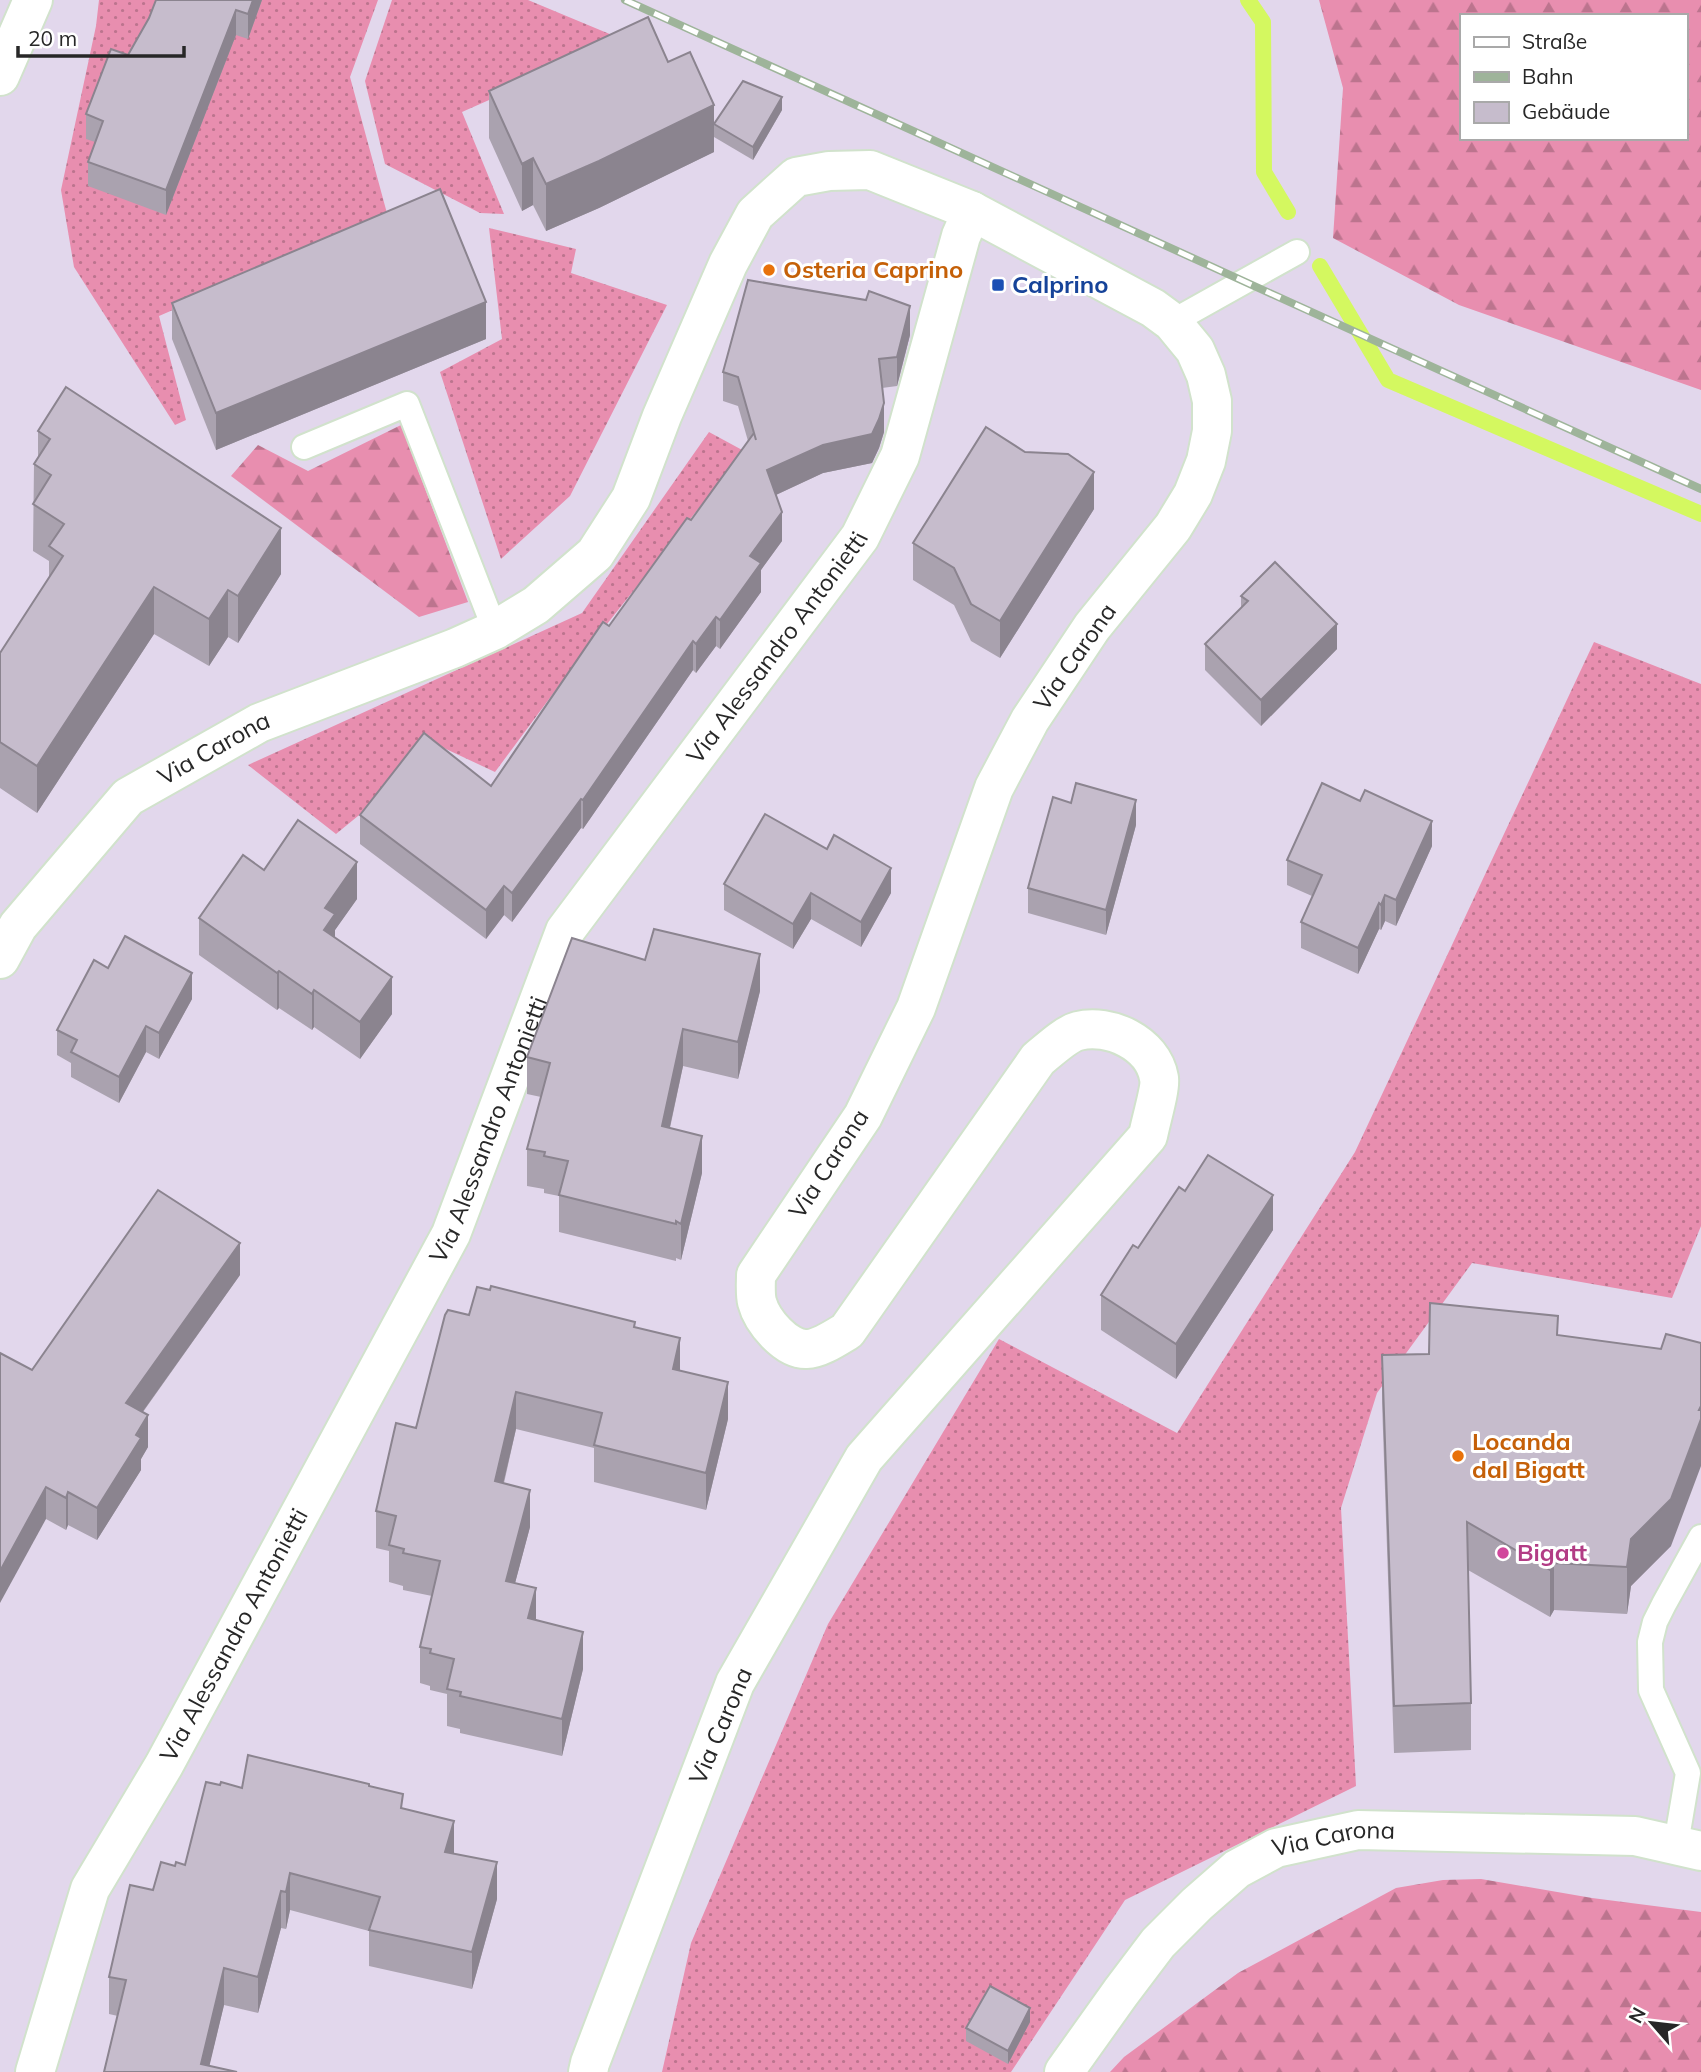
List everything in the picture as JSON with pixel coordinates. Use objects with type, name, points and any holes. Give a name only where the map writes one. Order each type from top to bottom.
[{"type":"street","points":[[0,76],[33,0]]},
{"type":"street","name":"Via Carona","points":[[0,959],[18,926],[128,797],[259,723],[455,648],[495,629],[536,605],[595,554],[631,498],[662,416],[728,264],[754,214],[796,177],[829,171],[870,170],[972,211],[1153,307],[1172,322],[1195,350],[1206,375],[1212,401],[1212,431],[1206,461],[1193,495],[1173,527],[1092,627],[1030,720],[994,788],[910,1020],[863,1116],[756,1275],[756,1301],[763,1318],[775,1332],[790,1343],[806,1349],[829,1342],[847,1331],[1038,1059],[1075,1032],[1096,1029],[1117,1033],[1137,1043],[1151,1060],[1160,1079],[1148,1136],[864,1458],[735,1683],[594,2050],[588,2072]]},
{"type":"street","name":"Via Alessandro Antonietti","points":[[35,2072],[90,1889],[164,1765],[451,1234],[565,930],[860,537],[900,456],[961,236],[972,211]]},
{"type":"street","name":"Via Carona","points":[[1064,2072],[1158,1943],[1237,1869],[1276,1848],[1358,1830],[1635,1836],[1688,1847]]},
{"type":"lane","points":[[1172,322],[1297,252]]},
{"type":"lane","points":[[304,447],[407,404],[495,629]]},
{"type":"lane","points":[[1688,1847],[1688,1773],[1651,1690],[1650,1642],[1655,1622],[1701,1537]]},
{"type":"green space","points":[[99,0],[378,0],[350,77],[388,217],[159,316],[186,420],[175,425],[74,267],[61,190],[96,26]]},
{"type":"green space","points":[[392,0],[528,0],[624,40],[462,112],[504,214],[480,213],[385,164],[365,81]]},
{"type":"green space","points":[[1319,0],[1701,0],[1701,390],[1459,305],[1333,238],[1343,88]]},
{"type":"green space","points":[[489,228],[576,249],[571,273],[667,305],[570,496],[501,559],[440,372],[502,339]]},
{"type":"green space","points":[[401,425],[468,602],[419,617],[231,476],[258,445],[308,471]]},
{"type":"green space","points":[[709,432],[744,451],[569,672],[495,772],[431,742],[424,762],[336,834],[248,765],[582,613]]},
{"type":"green space","points":[[1594,642],[1701,684],[1701,1226],[1672,1298],[1472,1263],[1377,1393],[1341,1508],[1356,1786],[1125,1900],[1011,2072],[662,2072],[691,1943],[828,1624],[999,1339],[1177,1433],[1355,1152]]},
{"type":"green space","points":[[1481,1879],[1592,1898],[1701,1912],[1701,2072],[1110,2072],[1124,2057],[1238,1973],[1396,1888],[1443,1880]]},
{"type":"building","points":[[156,0],[253,0],[248,14],[236,10],[166,190],[88,162],[103,121],[86,114],[111,49],[128,55]]},
{"type":"building","points":[[648,17],[668,62],[690,52],[714,105],[546,184],[533,158],[522,164],[489,91]]},
{"type":"building","points":[[743,81],[782,97],[753,147],[714,124]]},
{"type":"building","points":[[440,189],[486,302],[216,413],[172,303]]},
{"type":"building","points":[[748,280],[866,300],[869,291],[910,306],[897,357],[879,359],[884,403],[872,434],[823,445],[767,470],[782,512],[750,556],[761,563],[720,620],[716,617],[696,644],[693,641],[583,800],[581,799],[512,893],[504,886],[486,910],[360,815],[424,733],[491,786],[603,622],[609,626],[687,518],[691,520],[754,433],[738,377],[723,372]]},
{"type":"building","points":[[66,387],[281,528],[238,596],[228,590],[209,619],[154,587],[37,766],[0,742],[0,653],[63,556],[49,546],[64,524],[33,504],[51,475],[34,464],[50,439],[38,431]]},
{"type":"building","points":[[986,427],[1025,452],[1068,454],[1094,472],[1000,621],[971,604],[954,568],[913,543]]},
{"type":"building","points":[[1275,562],[1337,624],[1261,700],[1205,644],[1248,601],[1241,596]]},
{"type":"building","points":[[1076,783],[1136,800],[1106,910],[1028,888],[1053,797],[1071,803]]},
{"type":"building","points":[[1322,783],[1360,801],[1365,790],[1432,821],[1396,900],[1385,895],[1358,948],[1301,922],[1322,875],[1287,860]]},
{"type":"building","points":[[765,814],[827,849],[834,835],[891,868],[861,922],[811,893],[793,924],[724,884]]},
{"type":"building","points":[[298,820],[357,862],[325,908],[335,914],[324,930],[392,977],[360,1022],[314,990],[312,994],[279,971],[277,973],[199,918],[243,855],[264,870]]},
{"type":"building","points":[[654,929],[760,954],[738,1042],[683,1029],[662,1126],[702,1136],[681,1224],[559,1195],[568,1161],[544,1156],[545,1152],[527,1149],[550,1063],[527,1057],[572,938],[645,960]]},
{"type":"building","points":[[125,936],[192,973],[159,1033],[146,1026],[119,1077],[71,1052],[77,1040],[57,1030],[94,960],[108,968]]},
{"type":"building","points":[[1208,1155],[1273,1195],[1176,1344],[1101,1295],[1133,1245],[1138,1248],[1179,1187],[1185,1191]]},
{"type":"building","points":[[158,1190],[240,1243],[126,1403],[148,1415],[136,1435],[141,1438],[97,1508],[68,1492],[66,1498],[46,1487],[0,1571],[0,1353],[32,1370]]},
{"type":"building","points":[[491,1286],[635,1322],[634,1327],[680,1338],[673,1369],[728,1382],[706,1473],[594,1445],[602,1413],[516,1392],[495,1481],[530,1490],[506,1581],[536,1588],[528,1618],[583,1632],[562,1719],[460,1696],[461,1692],[447,1689],[454,1659],[430,1653],[431,1649],[420,1647],[440,1561],[403,1553],[404,1549],[389,1545],[396,1516],[376,1511],[396,1423],[416,1428],[445,1315],[448,1310],[469,1315],[477,1287],[490,1290]]},
{"type":"building","name":"Bigatt","points":[[1430,1303],[1558,1316],[1557,1335],[1661,1349],[1666,1334],[1701,1343],[1701,1419],[1671,1499],[1631,1539],[1627,1567],[1554,1563],[1550,1570],[1467,1522],[1471,1703],[1394,1706],[1382,1355],[1429,1354]]},
{"type":"building","points":[[248,1755],[403,1794],[401,1808],[454,1821],[445,1852],[497,1862],[472,1952],[369,1930],[380,1897],[290,1873],[286,1892],[281,1891],[258,1977],[224,1968],[201,2064],[237,2072],[104,2072],[126,1980],[109,1977],[130,1885],[153,1890],[161,1862],[175,1866],[176,1862],[185,1865],[206,1782],[220,1785],[221,1782],[242,1788]]},
{"type":"building","points":[[990,1986],[1030,2008],[1008,2051],[966,2028]]},
{"type":"waterway","points":[[1248,0],[1263,22],[1264,172],[1288,212]]},
{"type":"waterway","points":[[1320,266],[1388,380],[1701,514]]},
{"type":"railway","points":[[625,0],[1701,489]]},
{"type":"place","name":"Osteria Caprino","points":[[769,270]]},
{"type":"place","name":"Calprino","points":[[998,285]]},
{"type":"place","name":"Locanda dal Bigatt","points":[[1458,1456]]},
{"type":"place","name":"Bigatt","points":[[1503,1553]]}]
